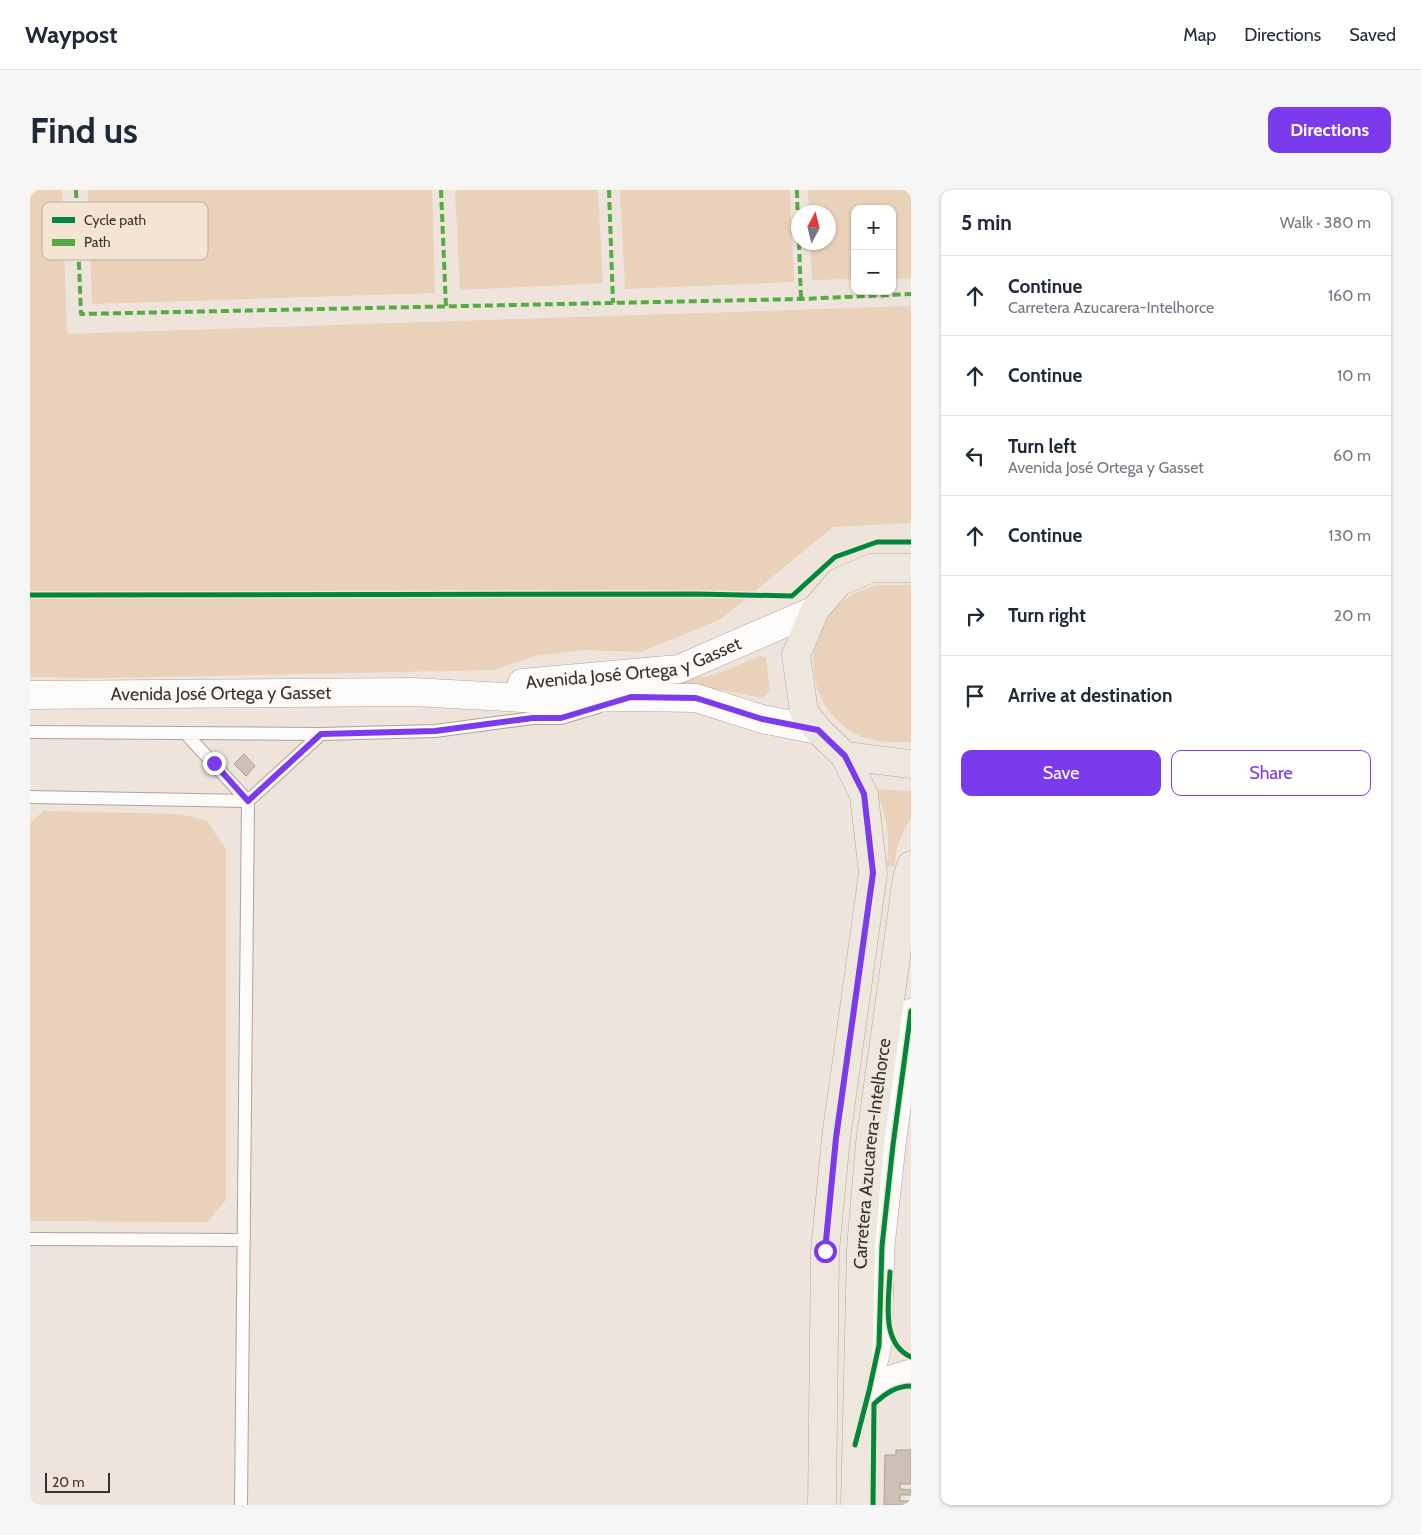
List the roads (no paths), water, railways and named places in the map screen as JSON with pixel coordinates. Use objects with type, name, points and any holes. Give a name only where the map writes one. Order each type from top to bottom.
[{"type":"main road","name":"Carretera Azucarera-Intelhorce","points":[[822,1505],[825,1251],[836,1138],[873,873],[864,794],[845,756],[818,730],[804,712],[796,655],[815,610],[839,582],[872,568],[911,568]]},
{"type":"main road","name":"Avenida José Ortega y Gasset","points":[[413,692],[679,669],[815,610]]},
{"type":"main road","name":"Avenida José Ortega y Gasset","points":[[30,694],[413,692],[543,699],[696,698],[762,719],[818,730]]},
{"type":"main road","points":[[845,756],[911,764]]},
{"type":"main road","name":"Carretera Azucarera-Intelhorce","points":[[855,1505],[860,1248],[870,1143],[906,878],[911,865]]},
{"type":"street","name":"Carretera Azucarera-Intelhorce","points":[[855,1444],[879,1345],[882,1246],[902,1146],[911,1011]]},
{"type":"street","points":[[879,1345],[911,1372]]},
{"type":"street","points":[[869,1391],[888,1379],[911,1372]]},
{"type":"lane","points":[[30,732],[321,734],[435,731],[533,718],[561,718],[631,697]]},
{"type":"lane","points":[[186,734],[248,801],[241,1505]]},
{"type":"lane","points":[[30,797],[248,801],[321,734]]},
{"type":"lane","points":[[30,1239],[244,1240]]}]
